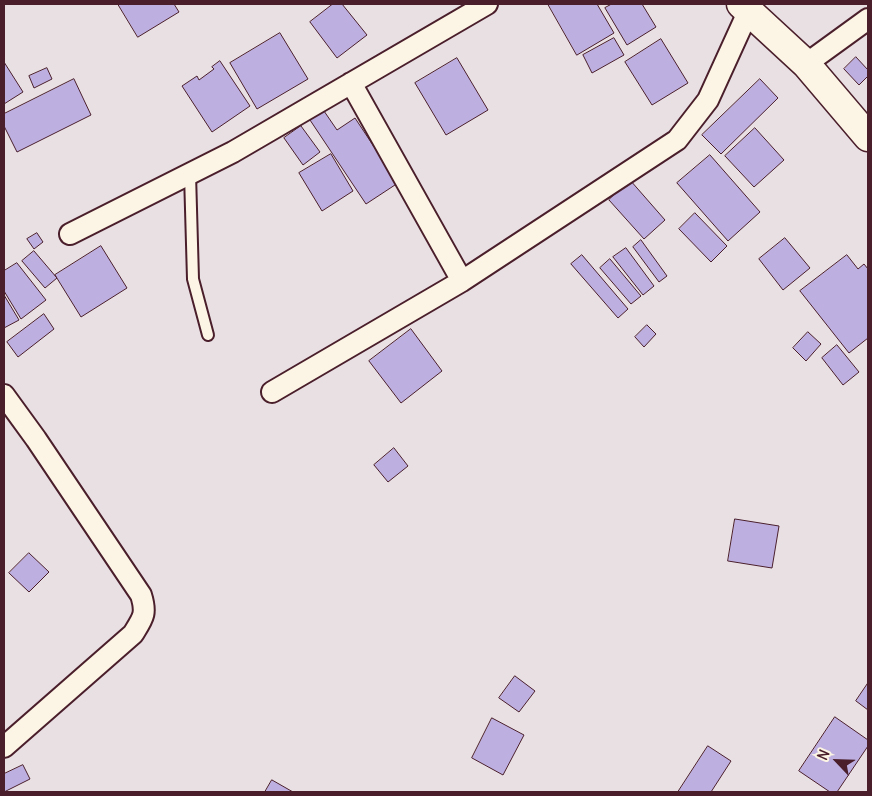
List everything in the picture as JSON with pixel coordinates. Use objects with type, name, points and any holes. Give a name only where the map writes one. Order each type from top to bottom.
[{"type":"main road","points":[[745,7],[806,64],[868,136]]},
{"type":"street","points":[[70,234],[233,152],[486,4]]},
{"type":"street","points":[[272,392],[462,281],[677,140],[708,100],[745,7]]},
{"type":"street","points":[[806,64],[868,20]]},
{"type":"street","points":[[352,83],[462,281]]},
{"type":"street","points":[[4,395],[142,595],[145,607],[142,620],[133,634],[4,747]]},
{"type":"lane","points":[[190,174],[192,279],[208,335]]},
{"type":"building","points":[[118,4],[174,4],[179,12],[138,37]]},
{"type":"building","points":[[333,4],[342,4],[367,35],[337,58],[310,22]]},
{"type":"building","points":[[548,4],[597,4],[614,33],[577,55]]},
{"type":"building","points":[[612,4],[642,4],[656,27],[627,45],[605,8]]},
{"type":"building","points":[[280,33],[308,79],[257,109],[230,63]]},
{"type":"building","points":[[614,38],[624,55],[592,73],[583,55]]},
{"type":"building","points":[[661,39],[688,83],[652,105],[625,62]]},
{"type":"building","points":[[856,57],[868,70],[868,76],[859,85],[844,69]]},
{"type":"building","points":[[457,58],[488,110],[446,135],[415,83]]},
{"type":"building","points":[[220,61],[250,106],[212,132],[182,86],[197,76],[199,80],[214,69],[212,67]]},
{"type":"building","points":[[4,62],[23,92],[4,104]]},
{"type":"building","points":[[47,68],[52,79],[34,88],[29,76]]},
{"type":"building","points":[[74,79],[91,115],[17,152],[4,126],[4,114]]},
{"type":"building","points":[[760,79],[778,98],[721,154],[702,135]]},
{"type":"building","points":[[324,111],[337,130],[355,118],[398,183],[366,204],[310,120]]},
{"type":"building","points":[[301,126],[320,152],[303,165],[284,138]]},
{"type":"building","points":[[755,128],[784,160],[754,187],[725,156]]},
{"type":"building","points":[[331,154],[353,191],[322,211],[299,173]]},
{"type":"building","points":[[710,155],[760,212],[728,241],[677,183]]},
{"type":"building","points":[[630,180],[665,220],[644,239],[609,200]]},
{"type":"building","points":[[695,213],[727,246],[711,262],[679,229]]},
{"type":"building","points":[[37,233],[43,242],[34,249],[27,239]]},
{"type":"building","points":[[785,238],[810,268],[783,290],[759,259]]},
{"type":"building","points":[[641,240],[667,276],[659,282],[633,247]]},
{"type":"building","points":[[101,246],[127,288],[81,317],[55,275]]},
{"type":"building","points":[[626,248],[654,286],[643,295],[613,257]]},
{"type":"building","points":[[34,251],[57,278],[45,288],[22,261]]},
{"type":"building","points":[[582,255],[628,309],[618,318],[571,264]]},
{"type":"building","points":[[847,255],[858,269],[864,264],[868,269],[868,338],[849,353],[800,291]]},
{"type":"building","points":[[610,259],[641,296],[631,304],[600,268]]},
{"type":"building","points":[[17,263],[46,300],[21,319],[4,291],[4,271]]},
{"type":"building","points":[[4,295],[19,320],[4,328]]},
{"type":"building","points":[[44,314],[54,329],[18,357],[7,342]]},
{"type":"building","points":[[647,325],[656,334],[644,347],[635,337]]},
{"type":"building","points":[[411,329],[442,371],[401,403],[369,361]]},
{"type":"building","points":[[808,332],[821,344],[806,361],[793,348]]},
{"type":"building","points":[[837,345],[859,372],[843,385],[822,358]]},
{"type":"building","points":[[394,448],[408,466],[388,482],[374,465]]},
{"type":"building","points":[[735,519],[779,526],[772,568],[728,561]]},
{"type":"building","points":[[29,553],[49,572],[29,592],[9,573]]},
{"type":"building","points":[[515,676],[535,691],[519,712],[499,698]]},
{"type":"building","points":[[868,683],[868,710],[856,701]]},
{"type":"building","points":[[835,717],[868,740],[868,746],[837,792],[830,792],[799,771]]},
{"type":"building","points":[[492,718],[524,735],[503,775],[472,758]]},
{"type":"building","points":[[708,746],[731,761],[711,792],[678,792]]},
{"type":"building","points":[[23,765],[30,779],[4,792],[4,774]]},
{"type":"building","points":[[272,780],[293,792],[265,792]]}]
